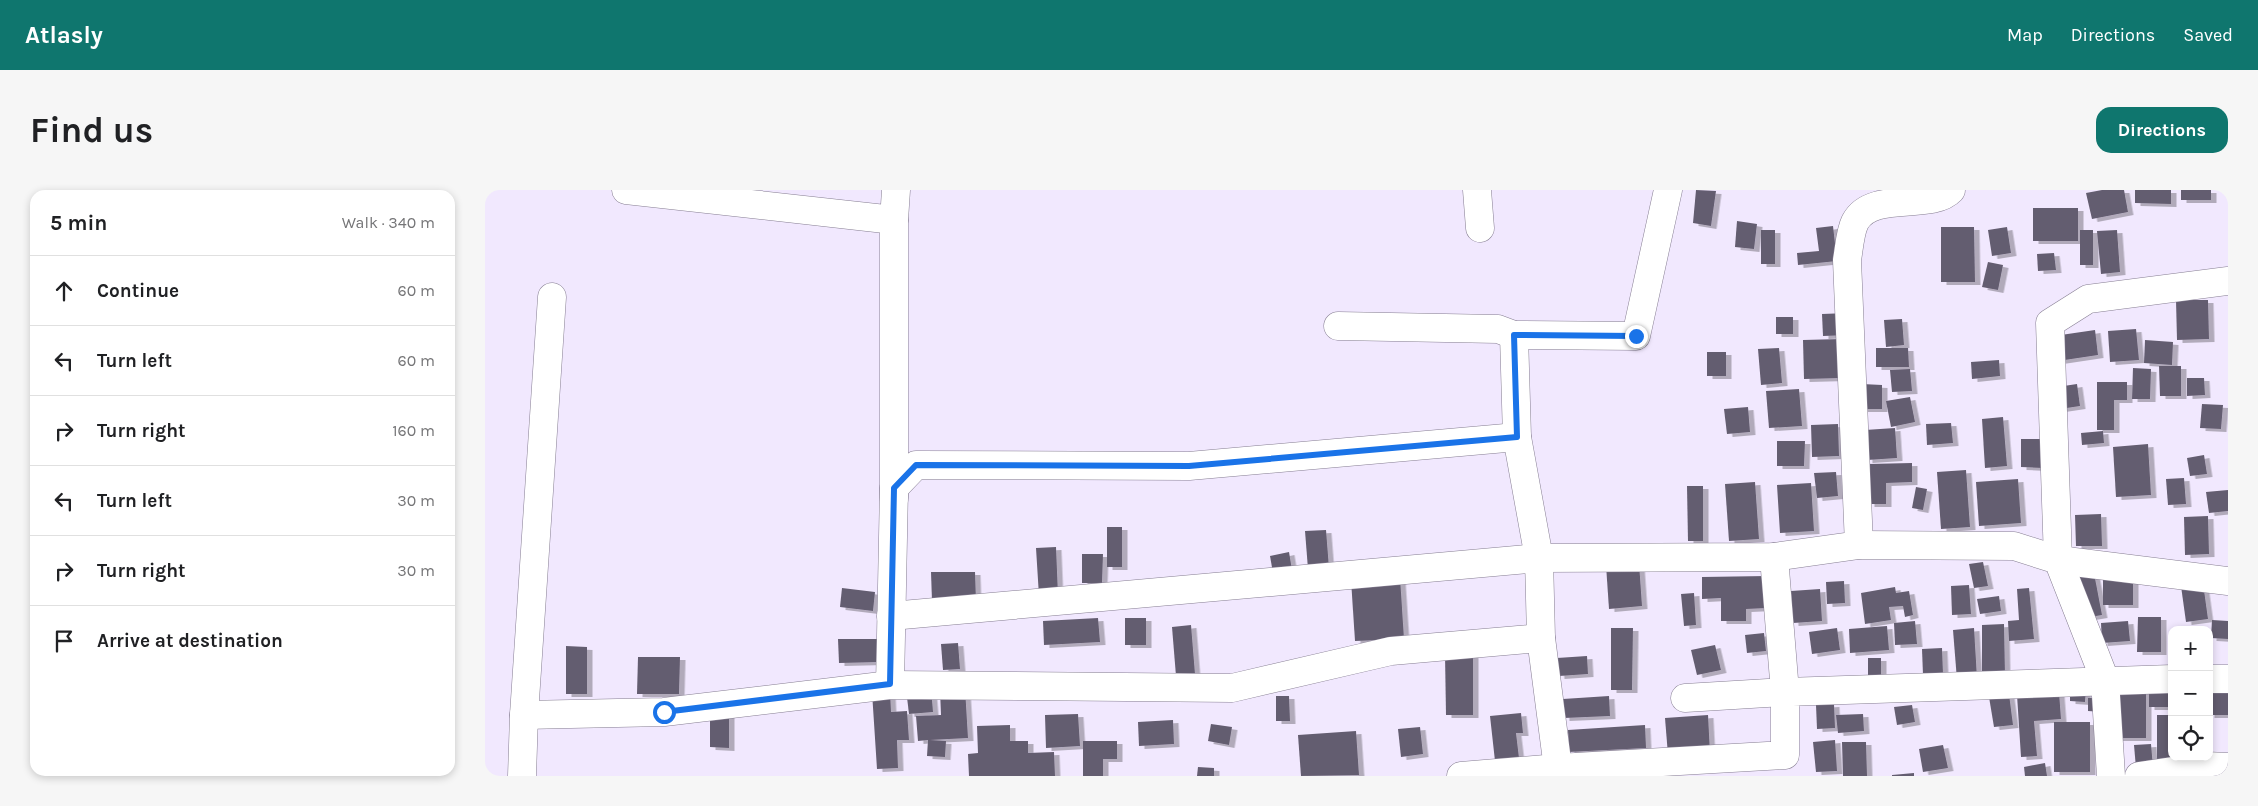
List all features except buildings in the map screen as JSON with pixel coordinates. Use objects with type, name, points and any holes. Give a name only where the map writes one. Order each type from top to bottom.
[{"type":"street","points":[[626,190],[894,220]]},
{"type":"street","points":[[890,684],[894,499],[894,220],[896,190]]},
{"type":"street","points":[[1477,190],[1480,228]]},
{"type":"street","points":[[1338,326],[1498,329],[1514,335],[1636,336],[1668,190]]},
{"type":"street","points":[[1859,545],[1847,260],[1855,222],[1868,208],[1893,200],[1925,199],[1947,194],[1951,190]]},
{"type":"street","points":[[2111,776],[2105,680],[2058,560],[2050,323],[2087,300],[2228,282]]},
{"type":"street","points":[[522,776],[524,715],[552,297]]},
{"type":"street","points":[[1514,335],[1517,437],[1539,558],[1541,638],[1559,772]]},
{"type":"street","points":[[894,499],[894,488],[916,465],[1189,466],[1517,437]]},
{"type":"street","points":[[891,616],[1539,558],[1774,557],[1859,545],[2014,546],[2058,560],[2228,581]]},
{"type":"street","points":[[1461,776],[1559,772],[1785,755],[1785,692],[1774,557]]},
{"type":"street","points":[[524,715],[664,712],[890,684],[1231,688],[1391,651],[1541,638]]},
{"type":"street","points":[[2213,679],[2228,679]]},
{"type":"street","points":[[1685,698],[1785,692],[2105,680],[2168,680]]},
{"type":"street","points":[[2139,776],[2206,766],[2228,767]]},
{"type":"route","points":[[664,712],[890,684],[894,488],[916,465],[1189,466],[1517,437],[1514,335],[1636,336]]}]
